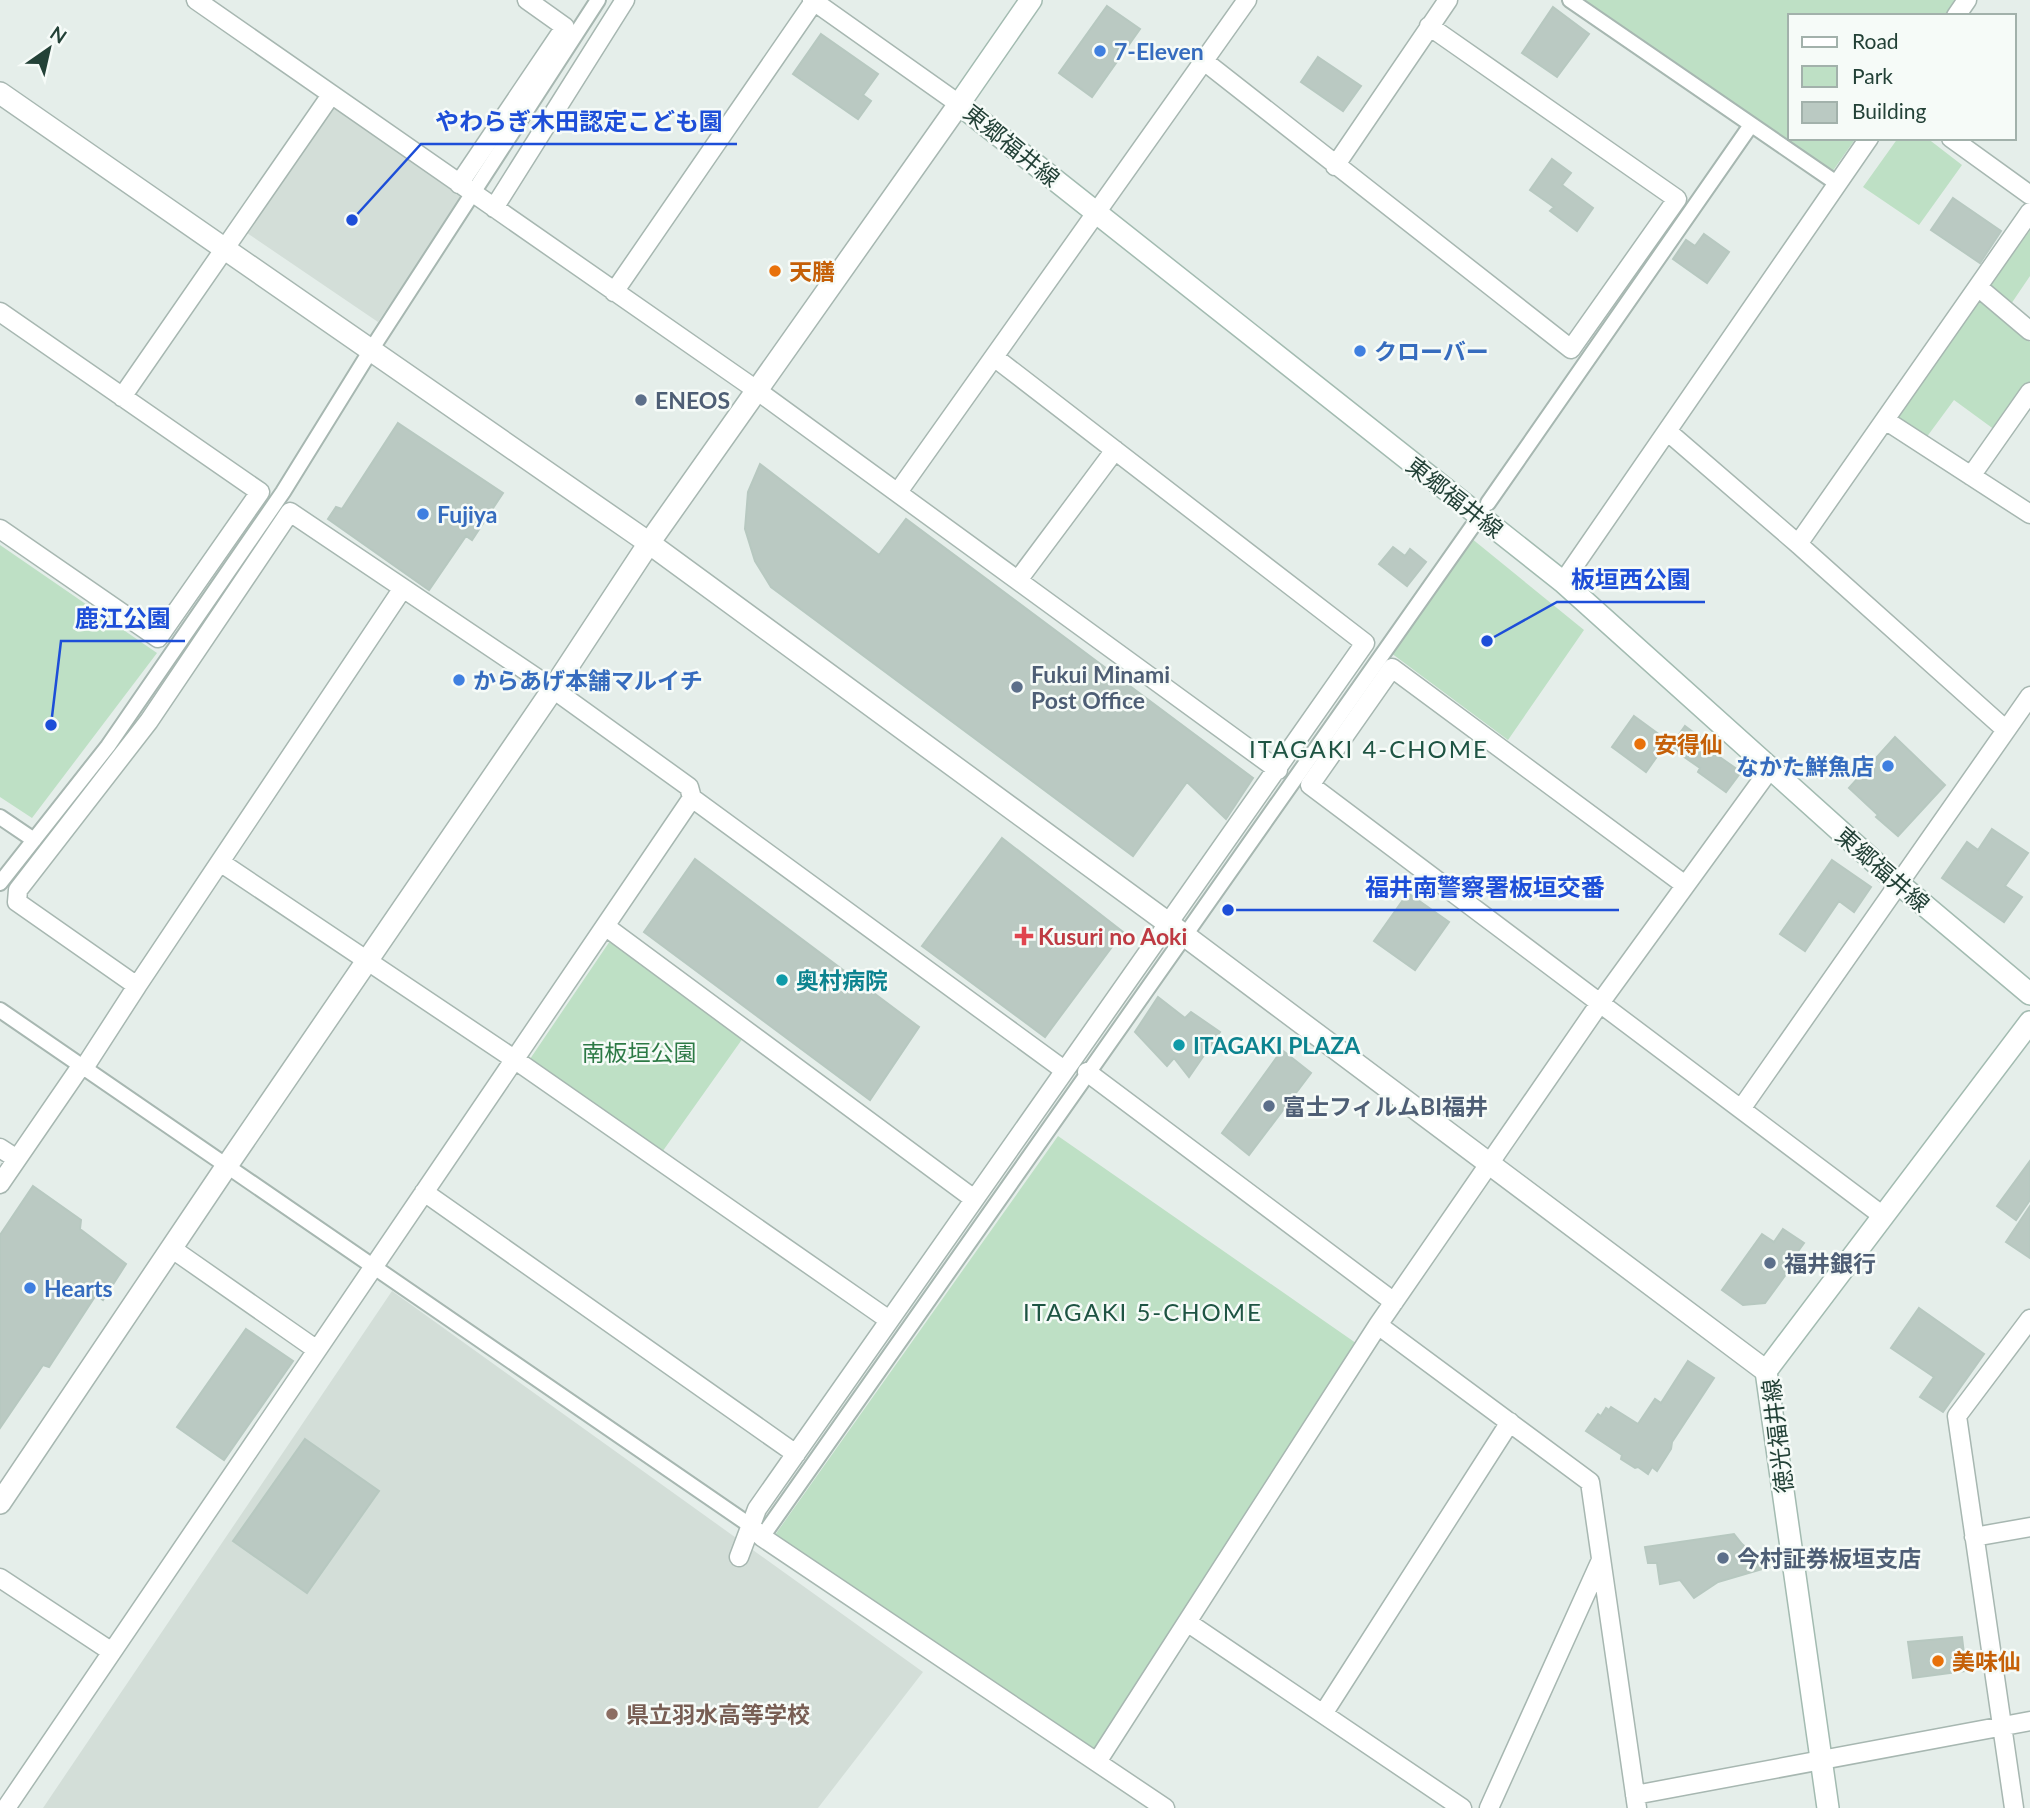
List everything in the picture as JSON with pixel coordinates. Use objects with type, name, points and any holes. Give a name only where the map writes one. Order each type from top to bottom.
[{"type":"street","points":[[196,0],[755,389],[1278,770]]},
{"type":"street","points":[[0,883],[108,746],[283,492],[565,27],[527,0]]},
{"type":"street","points":[[466,189],[598,0]]},
{"type":"street","points":[[494,208],[625,0]]},
{"type":"street","points":[[0,1503],[367,959],[554,688],[649,543],[755,389],[959,104],[814,0],[614,292]]},
{"type":"street","name":"東郷福井線","points":[[1031,0],[959,104],[1563,582],[1898,883],[2030,994]]},
{"type":"street","points":[[898,492],[1247,0]]},
{"type":"street","points":[[1335,166],[1448,0]]},
{"type":"street","points":[[1570,0],[1832,180]]},
{"type":"street","points":[[1204,61],[1571,349],[1677,199],[1429,26]]},
{"type":"street","points":[[0,93],[649,543],[1176,929],[1766,1371]]},
{"type":"street","points":[[122,397],[331,95]]},
{"type":"street","points":[[1488,503],[1751,125]]},
{"type":"street","points":[[1563,582],[1868,140]]},
{"type":"street","points":[[1954,140],[2030,195]]},
{"type":"street","points":[[1798,544],[2030,212]]},
{"type":"street","points":[[1978,287],[2030,331]]},
{"type":"street","points":[[0,312],[260,492],[158,638],[0,529]]},
{"type":"street","points":[[739,1557],[1087,1072],[1278,770],[1365,643],[994,357]]},
{"type":"street","points":[[1971,476],[2030,392]]},
{"type":"street","points":[[1885,421],[2030,514]]},
{"type":"street","points":[[1667,431],[2006,730]]},
{"type":"street","points":[[1018,580],[1115,450]]},
{"type":"street","points":[[137,986],[17,902],[18,891],[149,721],[290,512],[554,688],[689,787],[692,798],[1063,1070]]},
{"type":"street","points":[[756,1531],[757,1509],[1063,1070],[1176,929],[1472,527]]},
{"type":"street","points":[[0,1184],[137,986],[404,588]]},
{"type":"street","points":[[1685,886],[1392,668],[1310,785],[1883,1216]]},
{"type":"street","points":[[1741,1109],[2030,696]]},
{"type":"street","points":[[1097,1762],[1378,1325],[1600,1003],[1770,769]]},
{"type":"street","points":[[6,1808],[692,798]]},
{"type":"street","points":[[0,817],[34,840]]},
{"type":"street","points":[[220,862],[514,1059],[889,1321]]},
{"type":"street","points":[[605,926],[974,1199]]},
{"type":"street","points":[[0,1010],[756,1531],[1165,1808]]},
{"type":"street","name":"徳光福井線","points":[[1828,1808],[1766,1371],[2030,1022]]},
{"type":"street","points":[[1087,1072],[1394,1302]]},
{"type":"street","points":[[0,1148],[17,1159]]},
{"type":"street","points":[[424,1192],[796,1454]]},
{"type":"street","points":[[171,1248],[317,1350]]},
{"type":"street","points":[[2014,1808],[1957,1416],[2030,1319]]},
{"type":"street","points":[[1378,1325],[1590,1482],[1636,1802],[2030,1721]]},
{"type":"street","points":[[1323,1714],[1510,1422]]},
{"type":"street","points":[[1974,1537],[2030,1527]]},
{"type":"street","points":[[1489,1808],[1601,1560]]},
{"type":"street","points":[[0,1578],[112,1652]]},
{"type":"street","points":[[1187,1622],[1462,1808]]},
{"type":"shaded area","points":[[334,105],[465,194],[378,322],[247,233]]},
{"type":"shaded area","points":[[392,1291],[923,1672],[818,1808],[43,1808]]},
{"type":"green space","points":[[1584,0],[1955,0],[1945,14],[1788,14],[1788,140],[1855,140],[1832,172]]},
{"type":"green space","points":[[1897,140],[1930,140],[1962,165],[1919,225],[1863,187]]},
{"type":"green space","points":[[2030,230],[2030,276],[2009,307],[1988,289]]},
{"type":"green space","points":[[1980,300],[2030,342],[2030,382],[1995,430],[1954,400],[1926,438],[1897,417]]},
{"type":"green space","points":[[1471,538],[1584,630],[1508,740],[1391,653]]},
{"type":"green space","points":[[0,545],[157,653],[32,818],[0,797]]},
{"type":"green space","name":"南板垣公園","points":[[610,941],[743,1038],[660,1155],[528,1062]]},
{"type":"green space","points":[[1058,1136],[1363,1348],[1097,1762],[770,1542]]},
{"type":"building","name":"7-Eleven","points":[[1107,6],[1140,29],[1092,97],[1059,73]]},
{"type":"building","points":[[1553,7],[1589,34],[1557,77],[1522,53]]},
{"type":"building","points":[[821,34],[878,74],[863,95],[871,101],[858,119],[793,74]]},
{"type":"building","points":[[1318,57],[1361,86],[1343,111],[1301,82]]},
{"type":"building","points":[[1552,159],[1571,173],[1562,185],[1593,208],[1577,231],[1550,211],[1554,207],[1530,190]]},
{"type":"building","points":[[1953,198],[2001,231],[1980,263],[1931,230]]},
{"type":"building","points":[[1704,234],[1729,252],[1707,283],[1673,259],[1686,240],[1695,246]]},
{"type":"building","points":[[398,423],[503,493],[472,540],[466,536],[429,590],[328,519],[336,507],[342,509]]},
{"type":"building","points":[[760,464],[879,555],[906,519],[1253,778],[1226,819],[1187,782],[1133,856],[771,587],[755,561],[745,529],[748,492]]},
{"type":"building","points":[[1393,547],[1405,556],[1410,549],[1426,562],[1407,586],[1379,564]]},
{"type":"building","name":"安得仙","points":[[1634,716],[1668,741],[1646,772],[1612,747]]},
{"type":"building","points":[[1685,726],[1713,747],[1711,751],[1741,772],[1726,792],[1698,772],[1700,768],[1670,747]]},
{"type":"building","points":[[1895,737],[1945,785],[1898,836],[1849,788]]},
{"type":"building","points":[[1992,829],[2028,853],[2005,886],[2022,897],[2004,922],[1942,878],[1967,842],[1978,850]]},
{"type":"building","points":[[1002,838],[1123,932],[1045,1037],[922,946]]},
{"type":"building","name":"奥村病院","points":[[695,859],[919,1027],[870,1100],[644,932]]},
{"type":"building","points":[[1832,860],[1871,887],[1854,912],[1839,901],[1805,951],[1780,934]]},
{"type":"building","points":[[1408,893],[1449,922],[1415,970],[1374,941]]},
{"type":"building","name":"ITAGAKI PLAZA","points":[[1158,997],[1185,1018],[1191,1012],[1220,1032],[1189,1077],[1174,1058],[1167,1066],[1135,1032]]},
{"type":"building","points":[[1282,1050],[1311,1073],[1249,1155],[1222,1133]]},
{"type":"building","points":[[2030,1161],[2030,1200],[2016,1220],[1997,1206]]},
{"type":"building","points":[[33,1186],[81,1220],[80,1229],[126,1264],[103,1300],[96,1295],[49,1367],[43,1365],[0,1428],[0,1235]]},
{"type":"building","points":[[2030,1206],[2030,1258],[2006,1242]]},
{"type":"building","points":[[1783,1229],[1804,1243],[1789,1264],[1792,1266],[1765,1303],[1743,1305],[1722,1290],[1762,1234],[1774,1242]]},
{"type":"building","points":[[1919,1308],[1984,1354],[1943,1412],[1920,1397],[1934,1377],[1891,1348]]},
{"type":"building","points":[[246,1329],[293,1361],[224,1460],[177,1427]]},
{"type":"building","points":[[1688,1361],[1714,1378],[1672,1442],[1671,1449],[1657,1471],[1652,1467],[1648,1474],[1638,1467],[1635,1468],[1621,1459],[1622,1455],[1586,1431],[1598,1414],[1601,1416],[1606,1408],[1609,1410],[1611,1407],[1638,1424],[1655,1399],[1661,1403]]},
{"type":"building","points":[[305,1439],[379,1491],[307,1593],[233,1541]]},
{"type":"building","points":[[1734,1534],[1769,1567],[1718,1582],[1694,1598],[1680,1580],[1660,1584],[1657,1563],[1648,1563],[1645,1547]]},
{"type":"building","points":[[1962,1637],[1966,1671],[1913,1678],[1908,1642]]},
{"type":"place","name":"7-Eleven","points":[[1100,51]]},
{"type":"place","name":"やわらぎ木田認定こども園","points":[[352,220]]},
{"type":"place","name":"天膳","points":[[775,271]]},
{"type":"place","name":"クローバー","points":[[1360,351]]},
{"type":"place","name":"ENEOS","points":[[641,400]]},
{"type":"place","name":"Fujiya","points":[[423,514]]},
{"type":"place","name":"板垣西公園","points":[[1487,641]]},
{"type":"place","name":"からあげ本舗マルイチ","points":[[459,680]]},
{"type":"place","name":"Fukui Minami Post Office","points":[[1017,687]]},
{"type":"place","name":"鹿江公園","points":[[51,725]]},
{"type":"place","name":"安得仙","points":[[1640,744]]},
{"type":"place","name":"なかた鮮魚店","points":[[1888,766]]},
{"type":"place","name":"福井南警察署板垣交番","points":[[1228,910]]},
{"type":"place","name":"Kusuri no Aoki","points":[[1024,936]]},
{"type":"place","name":"奥村病院","points":[[782,980]]},
{"type":"place","name":"ITAGAKI PLAZA","points":[[1179,1045]]},
{"type":"place","name":"富士フィルムBI福井","points":[[1269,1106]]},
{"type":"place","name":"福井銀行","points":[[1770,1263]]},
{"type":"place","name":"Hearts","points":[[30,1288]]},
{"type":"place","name":"今村証券板垣支店","points":[[1723,1558]]},
{"type":"place","name":"美味仙","points":[[1938,1661]]},
{"type":"place","name":"県立羽水高等学校","points":[[612,1714]]},
{"type":"district","name":"ITAGAKI 4-CHOME","points":[[1369,748]]},
{"type":"district","name":"ITAGAKI 5-CHOME","points":[[1143,1311]]}]
